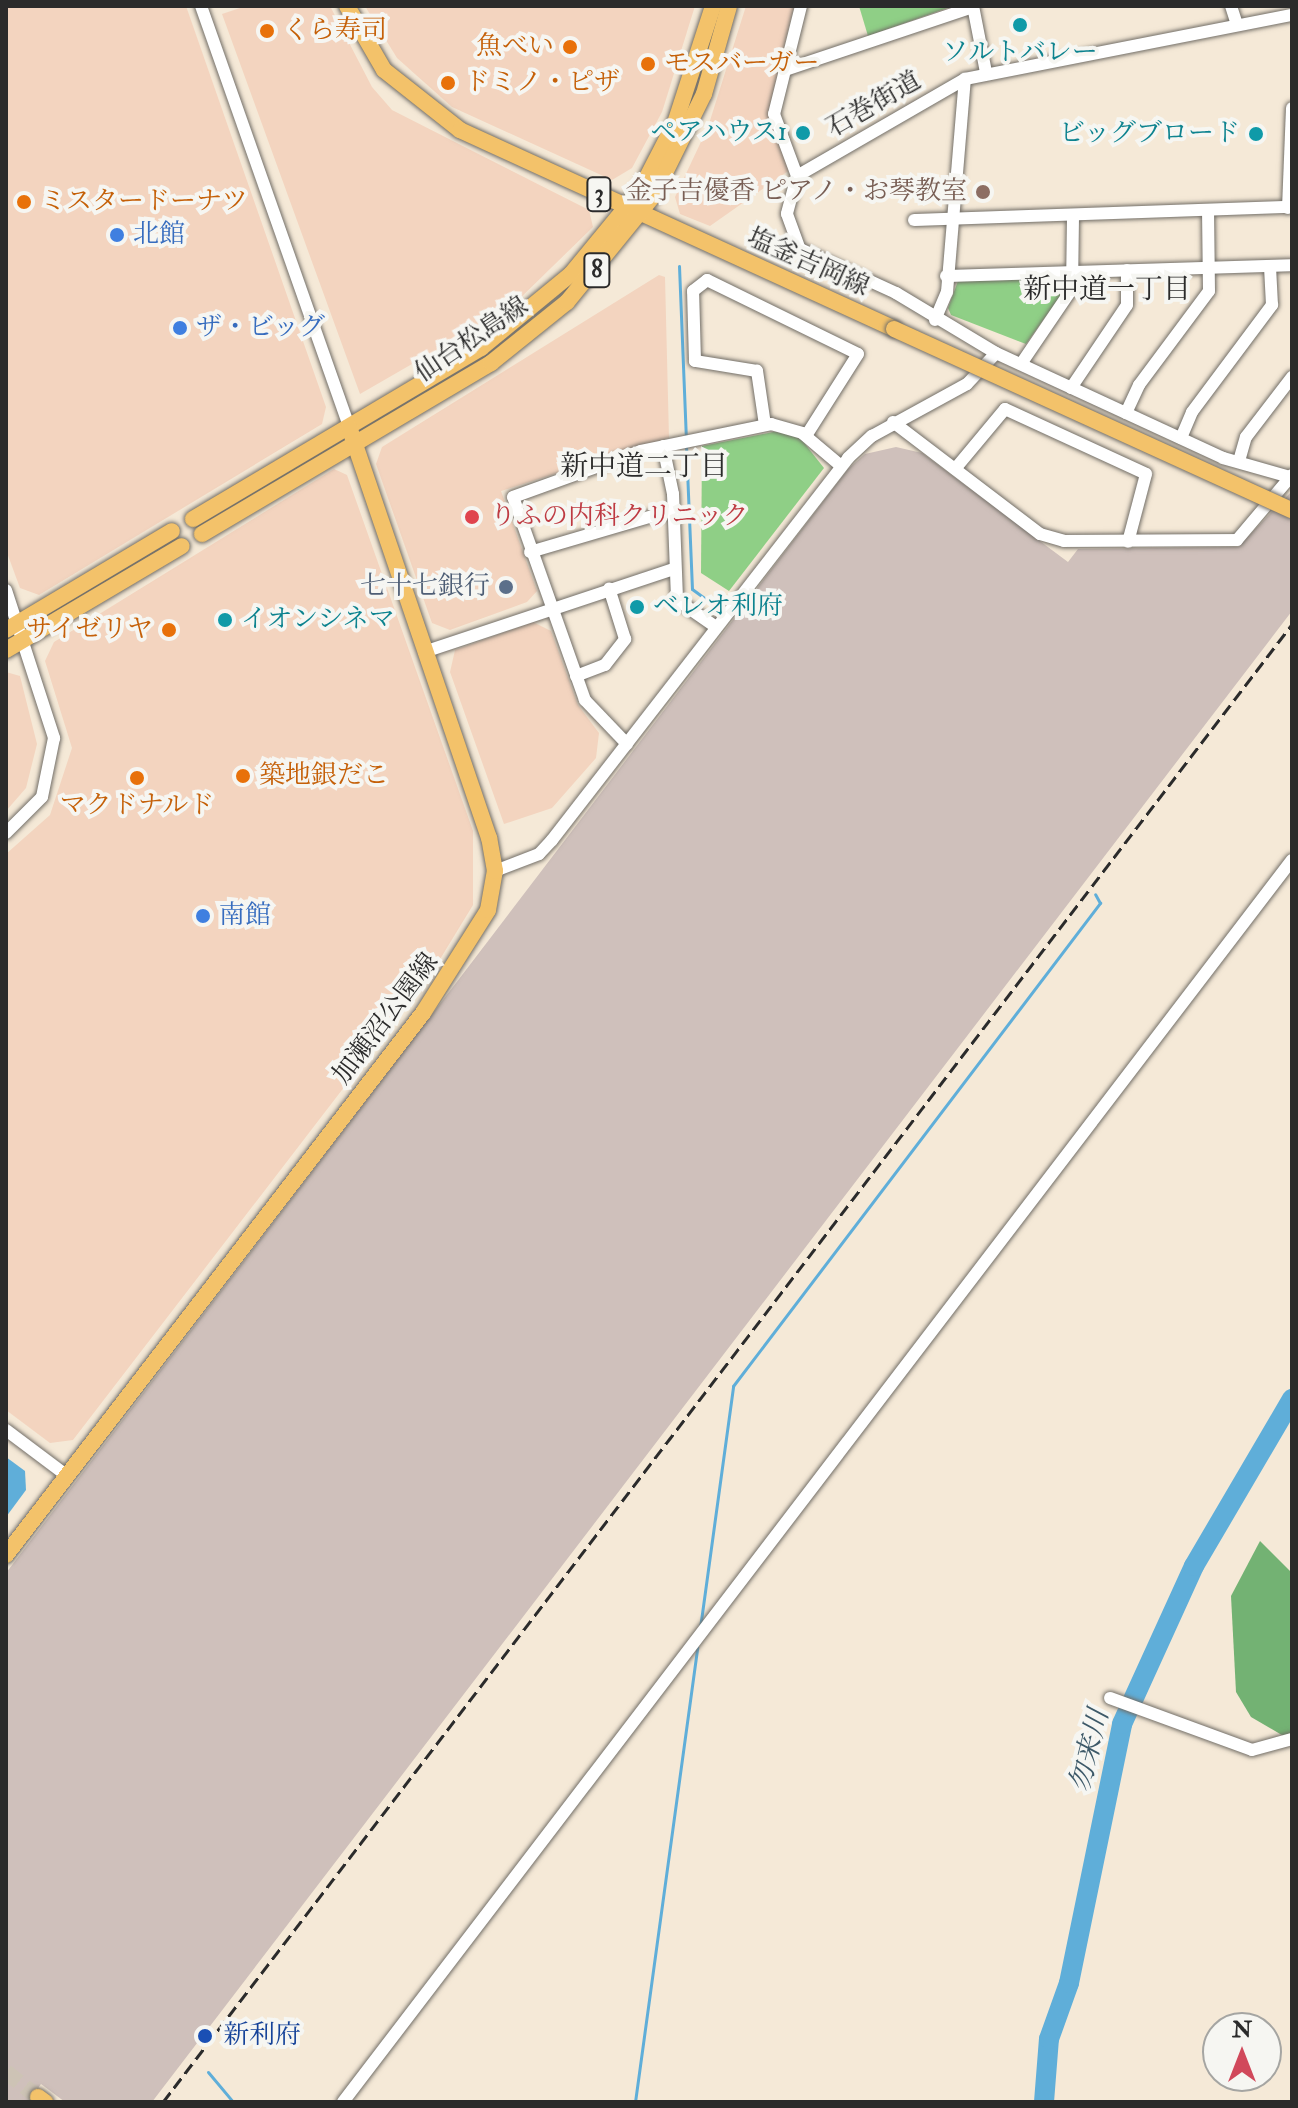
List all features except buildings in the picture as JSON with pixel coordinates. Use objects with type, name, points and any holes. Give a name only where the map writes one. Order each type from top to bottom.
[{"type":"main road","name":"塩釜吉岡線","points":[[347,6],[384,70],[435,114],[635,211],[1292,510]]},
{"type":"main road","name":"仙台松島線","points":[[349,427],[538,307],[635,211],[675,123],[713,6]]},
{"type":"main road","name":"仙台松島線","points":[[355,443],[528,335],[635,211],[693,120],[729,6]]},
{"type":"main road","name":"加瀬沼公園線","points":[[6,1555],[467,952],[488,910],[495,871],[349,427]]},
{"type":"main road","name":"8","points":[[193,519],[349,427]]},
{"type":"main road","name":"8","points":[[202,534],[355,443]]},
{"type":"main road","points":[[12,627],[172,531]]},
{"type":"main road","points":[[6,650],[182,546]]},
{"type":"street","points":[[201,6],[349,427]]},
{"type":"street","points":[[801,6],[774,114],[797,176],[787,214],[800,249],[896,293],[935,320],[1071,388],[1181,438],[1239,461],[1291,476],[1237,540],[1128,542],[1051,539],[893,422]]},
{"type":"street","points":[[785,70],[973,6],[986,72]]},
{"type":"street","points":[[1231,6],[1237,25]]},
{"type":"street","name":"石巻街道","points":[[797,176],[965,79],[986,72],[1292,15]]},
{"type":"street","points":[[935,320],[945,305],[965,79]]},
{"type":"street","points":[[914,220],[1290,208],[1292,108]]},
{"type":"street","points":[[1126,413],[1139,385],[1209,291],[1208,210]]},
{"type":"street","points":[[1021,364],[1072,289],[1073,215]]},
{"type":"street","points":[[946,276],[1292,265]]},
{"type":"street","points":[[1181,438],[1192,412],[1272,305],[1270,266]]},
{"type":"street","points":[[1071,388],[1127,305],[1127,270]]},
{"type":"street","points":[[765,425],[757,371],[695,361],[693,291],[707,280],[858,354],[806,436]]},
{"type":"street","points":[[495,871],[539,854],[841,466],[893,422],[967,384],[996,353]]},
{"type":"street","points":[[1239,461],[1246,437],[1292,377]]},
{"type":"street","points":[[955,469],[1005,409],[1146,474],[1128,542]]},
{"type":"street","points":[[627,744],[596,717],[576,676],[530,552],[515,495],[663,446],[765,425],[806,436],[841,466]]},
{"type":"street","points":[[663,446],[673,510],[677,600],[716,627]]},
{"type":"street","points":[[530,552],[673,510]]},
{"type":"street","points":[[424,652],[609,588],[674,569]]},
{"type":"street","points":[[576,676],[605,665],[625,639],[609,588]]},
{"type":"street","points":[[6,590],[12,627],[23,640],[51,724],[53,763],[42,797],[6,833]]},
{"type":"street","points":[[343,2102],[1292,860]]},
{"type":"street","points":[[6,1430],[66,1475]]},
{"type":"street","points":[[1110,1698],[1264,1752],[1292,1739]]},
{"type":"shaded area","points":[[6,6],[186,6],[326,407],[322,424],[39,595],[20,588],[6,550]]},
{"type":"shaded area","points":[[246,6],[330,6],[372,87],[392,110],[589,210],[593,227],[511,307],[360,394],[222,14]]},
{"type":"shaded area","points":[[365,6],[695,6],[662,112],[632,168],[612,180],[452,107],[397,58]]},
{"type":"shaded area","points":[[746,6],[794,6],[768,113],[791,169],[710,226],[680,214],[675,197],[708,127]]},
{"type":"shaded area","points":[[659,275],[665,277],[669,438],[501,491],[537,591],[527,602],[450,630],[432,623],[376,464],[382,447]]},
{"type":"shaded area","points":[[896,447],[922,453],[1068,562],[1078,549],[1238,547],[1292,491],[1292,611],[152,2102],[65,2102],[41,2084],[28,2102],[6,2102],[6,1573],[848,469],[865,454]]},
{"type":"shaded area","points":[[334,469],[347,475],[473,831],[473,905],[431,974],[73,1440],[50,1443],[6,1410],[6,854],[50,815],[72,748],[45,661],[54,642]]},
{"type":"shaded area","points":[[533,622],[551,631],[578,705],[599,733],[596,758],[552,808],[504,824],[450,672],[455,650]]},
{"type":"shaded area","points":[[6,672],[20,676],[37,744],[26,788],[6,811]]},
{"type":"green space","points":[[859,6],[953,6],[868,36]]},
{"type":"green space","points":[[1061,279],[1066,288],[1026,344],[951,315],[948,308],[958,281]]},
{"type":"green space","points":[[778,431],[801,439],[824,468],[729,591],[701,573],[702,446]]},
{"type":"green space","points":[[1260,1541],[1292,1573],[1292,1741],[1251,1717],[1236,1692],[1231,1596]]},
{"type":"water","points":[[6,1457],[25,1471],[26,1490],[6,1517]]},
{"type":"waterway","points":[[679,266],[686,438]]},
{"type":"waterway","points":[[686,446],[692,589],[717,607]]},
{"type":"waterway","points":[[700,1628],[733,1386],[1100,903],[1095,894]]},
{"type":"waterway","name":"勿来川","points":[[1044,2102],[1049,2039],[1069,1983],[1122,1724],[1194,1566],[1292,1399]]},
{"type":"waterway","points":[[635,2102],[697,1647]]},
{"type":"waterway","points":[[208,2072],[233,2102]]},
{"type":"tunnel","points":[[6,2072],[38,2097]]},
{"type":"railway","points":[[163,2102],[1292,624]]},
{"type":"place","name":"ソルトバレー","points":[[1020,25]]},
{"type":"place","name":"くら寿司","points":[[267,31]]},
{"type":"place","name":"魚べい","points":[[570,47]]},
{"type":"place","name":"モスバーガー","points":[[648,64]]},
{"type":"place","name":"ドミノ・ピザ","points":[[448,83]]},
{"type":"place","name":"ペアハウス1","points":[[803,133]]},
{"type":"place","name":"ビッグブロード","points":[[1256,134]]},
{"type":"place","name":"金子吉優香 ピアノ・お琴教室","points":[[983,192]]},
{"type":"place","name":"ミスタードーナツ","points":[[24,202]]},
{"type":"place","name":"北館","points":[[117,235]]},
{"type":"place","name":"ザ・ビッグ","points":[[180,328]]},
{"type":"place","name":"りふの内科クリニック","points":[[472,517]]},
{"type":"place","name":"七十七銀行","points":[[506,587]]},
{"type":"place","name":"ベレオ利府","points":[[637,607]]},
{"type":"place","name":"イオンシネマ","points":[[225,620]]},
{"type":"place","name":"サイゼリヤ","points":[[169,630]]},
{"type":"place","name":"築地銀だこ","points":[[243,776]]},
{"type":"place","name":"マクドナルド","points":[[137,778]]},
{"type":"place","name":"南館","points":[[203,916]]},
{"type":"place","name":"新利府","points":[[205,2036]]},
{"type":"district","name":"新中道一丁目","points":[[1107,290]]},
{"type":"district","name":"新中道二丁目","points":[[644,467]]}]
